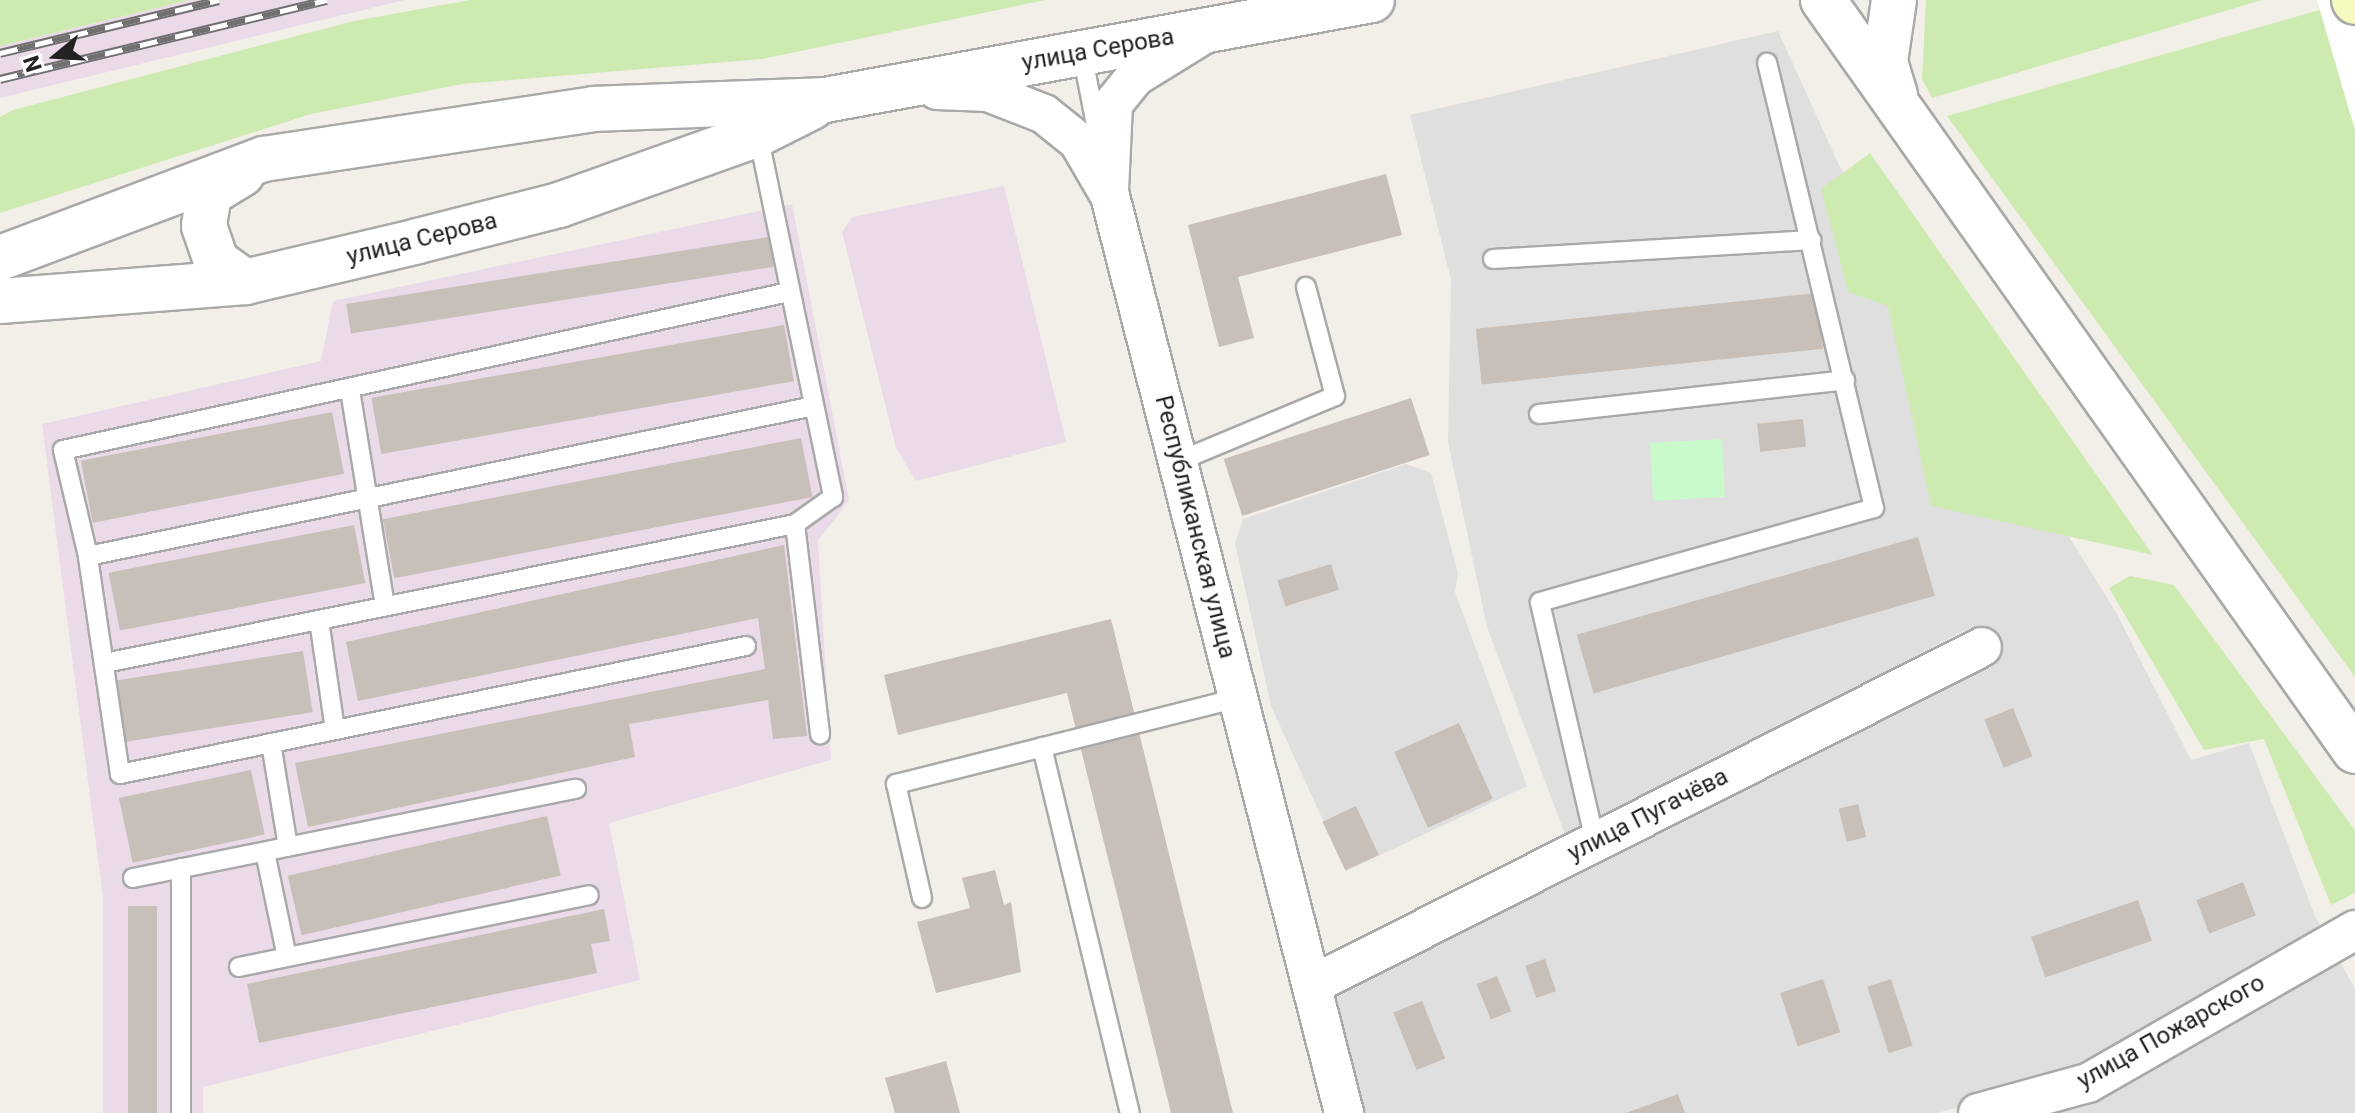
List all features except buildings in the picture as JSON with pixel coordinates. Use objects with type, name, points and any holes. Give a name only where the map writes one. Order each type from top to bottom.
[{"type":"street","name":"улица Серова","points":[[0,258],[264,159],[594,109],[825,100],[1372,0]]},
{"type":"street","points":[[1809,0],[1833,15],[1901,116],[2355,751]]},
{"type":"street","points":[[1894,0],[1885,62],[1901,116]]},
{"type":"street","points":[[1110,196],[1113,104],[1136,76],[1213,29]]},
{"type":"street","name":"Республиканская улица","points":[[892,88],[988,92],[1044,114],[1078,141],[1110,196],[1314,984],[1344,1113]]},
{"type":"street","name":"улица Серова","points":[[0,301],[245,282],[559,205],[758,134],[825,100]]},
{"type":"street","points":[[245,282],[216,261],[204,226],[209,194],[264,159]]},
{"type":"street","name":"улица Пугачёва","points":[[1314,984],[1982,647]]},
{"type":"street","name":"улица Пожарского","points":[[1978,1113],[2088,1083],[2355,930]]},
{"type":"lane","points":[[1082,53],[1110,196]]},
{"type":"lane","points":[[1595,841],[1540,602],[1874,508],[1767,63]]},
{"type":"lane","points":[[105,663],[795,524],[833,497],[758,134]]},
{"type":"lane","points":[[1493,259],[1811,240]]},
{"type":"lane","points":[[1179,461],[1335,396],[1306,287]]},
{"type":"lane","points":[[746,646],[120,774],[88,556],[63,450],[350,390],[789,292]]},
{"type":"lane","points":[[1539,414],[1845,380]]},
{"type":"lane","points":[[350,390],[385,606]]},
{"type":"lane","points":[[88,556],[368,502],[814,406]]},
{"type":"lane","points":[[795,524],[820,735]]},
{"type":"lane","points":[[319,620],[335,730]]},
{"type":"lane","points":[[922,898],[896,784],[1238,698]]},
{"type":"lane","points":[[271,743],[288,847]]},
{"type":"lane","points":[[1042,747],[1130,1113]]},
{"type":"lane","points":[[133,878],[576,789]]},
{"type":"lane","points":[[265,852],[287,957]]},
{"type":"lane","points":[[181,868],[181,1113]]},
{"type":"lane","points":[[239,967],[589,895]]},
{"type":"shaded area","points":[[190,0],[405,0],[0,98],[0,46]]},
{"type":"shaded area","points":[[1778,31],[1839,165],[2117,614],[2191,760],[2249,743],[2315,916],[2355,989],[2355,1113],[2020,1113],[2228,1020],[2218,986],[2065,1079],[1937,1113],[1363,1113],[1334,997],[1979,670],[1965,630],[1566,837],[1487,627],[1448,442],[1451,280],[1410,115]]},
{"type":"shaded area","points":[[1004,186],[1066,442],[916,481],[896,448],[842,232],[852,217]]},
{"type":"shaded area","points":[[792,204],[849,500],[818,541],[831,760],[609,823],[640,980],[203,1087],[203,1113],[103,1113],[103,898],[42,424],[321,361],[333,301]]},
{"type":"shaded area","points":[[1406,464],[1431,473],[1458,573],[1455,592],[1527,786],[1346,871],[1271,706],[1235,543],[1243,519]]},
{"type":"green space","points":[[0,0],[190,0],[0,46]]},
{"type":"green space","points":[[470,0],[1045,0],[762,59],[462,84],[311,114],[0,213],[0,117],[13,110],[354,21]]},
{"type":"green space","points":[[1926,0],[2262,0],[1932,98],[1922,79]]},
{"type":"green space","points":[[2355,0],[2355,677],[1947,116]]},
{"type":"green space","points":[[1870,153],[2153,555],[1931,506],[1888,306],[1848,292],[1821,189]]},
{"type":"green space","points":[[1722,439],[1725,497],[1653,501],[1650,443]]},
{"type":"green space","points":[[2130,576],[2174,585],[2355,830],[2355,893],[2331,905],[2264,739],[2204,750],[2109,588]]},
{"type":"pier","points":[[2317,0],[2355,0],[2355,130]]},
{"type":"railway","points":[[0,53],[219,0]]},
{"type":"railway","points":[[0,79],[327,0]]}]
